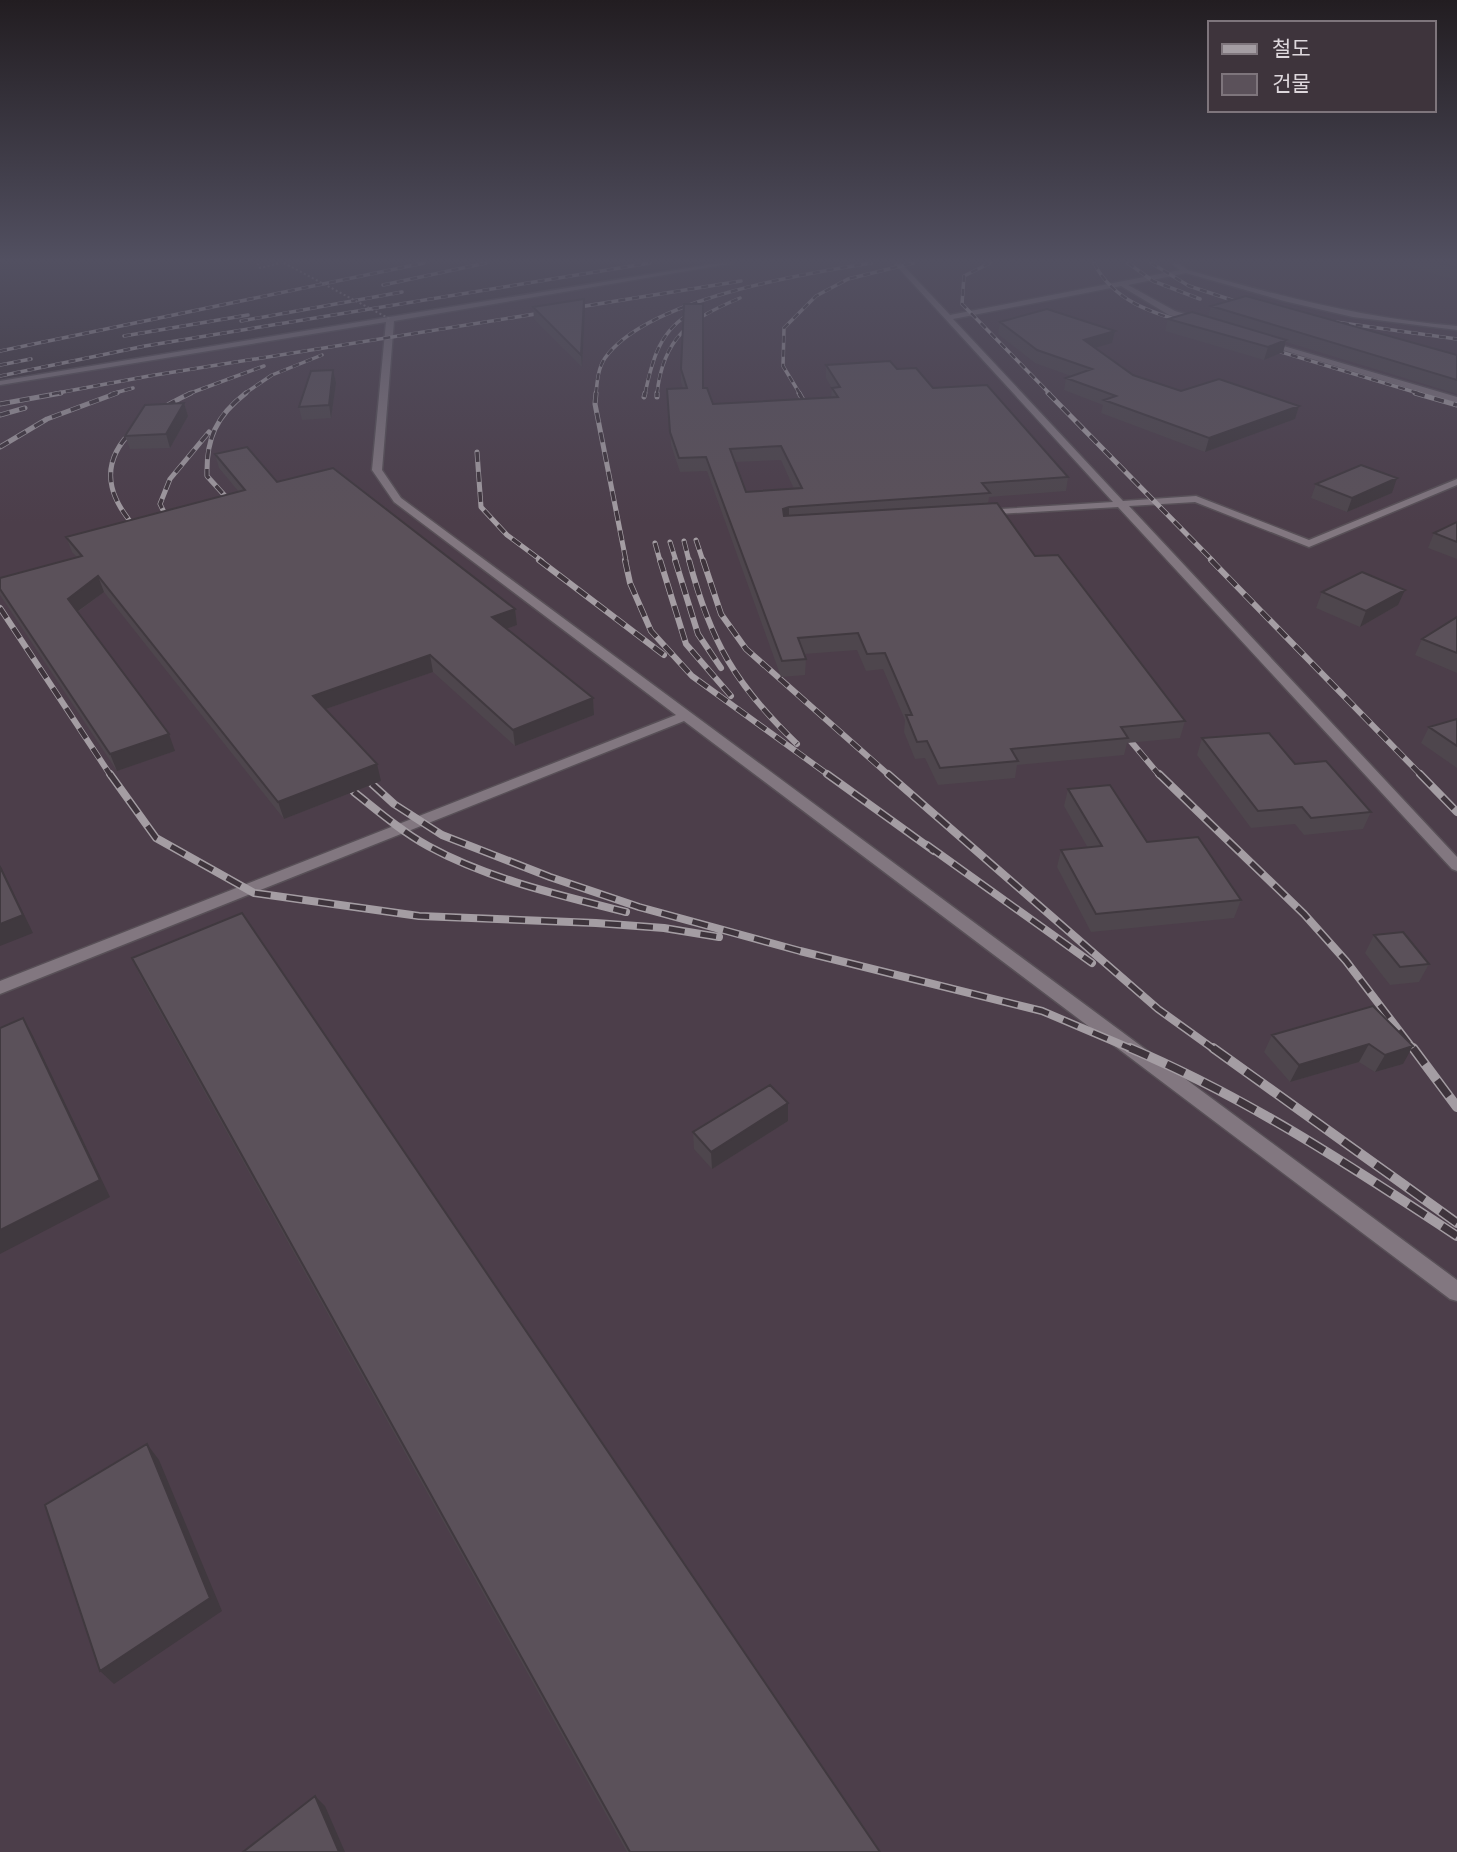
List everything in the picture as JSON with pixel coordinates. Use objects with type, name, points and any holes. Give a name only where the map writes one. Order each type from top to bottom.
[{"type":"lane","points":[[0,383],[205,349]]},
{"type":"lane","points":[[387,349],[377,470],[397,500],[1457,1292]]},
{"type":"lane","points":[[977,349],[1457,866]]},
{"type":"lane","points":[[1290,349],[1457,400]]},
{"type":"lane","points":[[969,514],[1196,499],[1308,544],[1457,482]]},
{"type":"lane","points":[[0,988],[685,716]]},
{"type":"shaded area","points":[[187,349],[1457,349],[1457,1852],[0,1852],[0,380]]},
{"type":"building","points":[[682,349],[703,349],[703,388],[707,388],[713,404],[838,397],[832,388],[840,387],[826,365],[890,361],[897,369],[916,368],[933,388],[987,385],[1068,477],[982,483],[990,493],[789,507],[783,509],[784,516],[997,503],[1035,556],[1058,555],[1185,721],[1121,727],[1128,738],[1011,749],[1018,761],[940,768],[927,741],[917,742],[906,715],[912,715],[885,653],[867,654],[858,633],[798,638],[806,659],[782,661],[706,457],[679,458],[670,432],[667,389],[687,388],[681,369]],"holes":[[[781,446],[802,488],[746,492],[730,449]]]},
{"type":"building","points":[[1097,349],[1133,375],[1181,391],[1219,379],[1299,406],[1209,438],[1104,400],[1116,396],[1066,378],[1092,369],[1037,350]]},
{"type":"building","points":[[1355,349],[1437,349],[1457,355],[1457,380]]},
{"type":"building","points":[[333,370],[329,405],[299,407],[311,371]]},
{"type":"building","points":[[184,403],[166,434],[125,436],[145,405]]},
{"type":"building","points":[[247,447],[277,482],[333,468],[515,609],[492,617],[593,698],[513,730],[430,655],[313,696],[377,764],[278,802],[98,576],[68,599],[169,734],[110,754],[0,589],[0,578],[82,556],[66,537],[245,490],[215,454]]},
{"type":"building","points":[[1361,465],[1397,478],[1352,498],[1316,484]]},
{"type":"building","points":[[1457,522],[1457,542],[1434,533]]},
{"type":"building","points":[[1362,572],[1405,590],[1366,611],[1322,592]]},
{"type":"building","points":[[1457,617],[1457,653],[1422,639]]},
{"type":"building","points":[[1457,719],[1457,746],[1429,727]]},
{"type":"building","points":[[1269,733],[1295,764],[1326,761],[1371,812],[1311,818],[1302,807],[1258,811],[1202,738]]},
{"type":"building","points":[[1110,785],[1147,842],[1198,837],[1241,900],[1096,914],[1061,850],[1102,846],[1068,789]]},
{"type":"building","points":[[0,867],[23,915],[0,924]]},
{"type":"building","points":[[242,913],[880,1852],[630,1852],[132,958]]},
{"type":"building","points":[[1403,932],[1429,964],[1400,967],[1374,935]]},
{"type":"building","points":[[1373,1006],[1413,1046],[1385,1055],[1369,1044],[1299,1065],[1272,1035]]},
{"type":"building","points":[[23,1018],[100,1180],[0,1230],[0,1028]]},
{"type":"building","points":[[770,1085],[788,1103],[711,1152],[693,1132]]},
{"type":"building","points":[[147,1444],[210,1598],[100,1671],[45,1505]]},
{"type":"building","points":[[315,1796],[339,1852],[243,1852]]},
{"type":"railway","points":[[0,351],[8,349]]},
{"type":"railway","points":[[0,376],[128,349]]},
{"type":"railway","points":[[52,394],[315,349]]},
{"type":"railway","points":[[596,394],[599,371],[605,358],[614,349]]},
{"type":"railway","points":[[645,394],[658,349]]},
{"type":"railway","points":[[657,394],[660,374],[670,349]]},
{"type":"railway","points":[[783,349],[783,366],[800,394]]},
{"type":"railway","points":[[1006,349],[1050,394]]},
{"type":"railway","points":[[1272,349],[1421,394]]},
{"type":"railway","points":[[244,394],[272,375],[322,355]]},
{"type":"railway","points":[[0,365],[31,359]]},
{"type":"railway","points":[[188,394],[264,366]]},
{"type":"railway","points":[[111,394],[133,388]]},
{"type":"railway","points":[[0,404],[61,393]]},
{"type":"railway","points":[[0,447],[47,419],[117,393]]},
{"type":"railway","points":[[140,534],[123,512],[114,494],[111,470],[115,455],[123,441],[148,417],[191,393]]},
{"type":"railway","points":[[236,508],[207,476],[208,451],[220,420],[246,393]]},
{"type":"railway","points":[[596,393],[595,404],[626,561]]},
{"type":"railway","points":[[644,397],[645,393]]},
{"type":"railway","points":[[799,393],[810,412]]},
{"type":"railway","points":[[1048,393],[1213,561]]},
{"type":"railway","points":[[1415,393],[1457,405]]},
{"type":"railway","points":[[0,415],[25,408]]},
{"type":"railway","points":[[171,526],[160,504],[170,479],[209,432]]},
{"type":"railway","points":[[477,452],[481,507],[507,535],[542,561]]},
{"type":"railway","points":[[696,540],[703,561]]},
{"type":"railway","points":[[684,541],[689,561]]},
{"type":"railway","points":[[670,542],[676,561]]},
{"type":"railway","points":[[655,543],[660,561]]},
{"type":"railway","points":[[539,560],[664,655]]},
{"type":"railway","points":[[625,560],[630,583],[651,631],[692,676],[830,776]]},
{"type":"railway","points":[[660,560],[686,644],[731,696]]},
{"type":"railway","points":[[675,560],[698,634],[721,668]]},
{"type":"railway","points":[[689,560],[706,615],[728,661],[757,702],[797,744]]},
{"type":"railway","points":[[703,560],[721,614],[746,649],[890,776]]},
{"type":"railway","points":[[1211,560],[1422,776]]},
{"type":"railway","points":[[0,608],[111,776]]},
{"type":"railway","points":[[1123,732],[1160,776]]},
{"type":"railway","points":[[110,774],[156,838],[254,893],[419,916],[596,923],[664,928],[719,937]]},
{"type":"railway","points":[[827,774],[934,851]]},
{"type":"railway","points":[[888,774],[1158,1009],[1215,1050]]},
{"type":"railway","points":[[1159,774],[1304,914],[1346,961],[1414,1050]]},
{"type":"railway","points":[[1420,774],[1457,812]]},
{"type":"railway","points":[[372,784],[394,804],[442,835],[550,877],[639,907],[800,951],[1042,1011],[1134,1050]]},
{"type":"railway","points":[[354,792],[408,834],[451,858],[524,885],[626,912]]},
{"type":"railway","points":[[927,845],[1092,963]]},
{"type":"railway","points":[[1130,1048],[1215,1088],[1298,1134],[1457,1236]]},
{"type":"railway","points":[[1213,1048],[1457,1223]]},
{"type":"railway","points":[[1413,1048],[1457,1107]]}]
